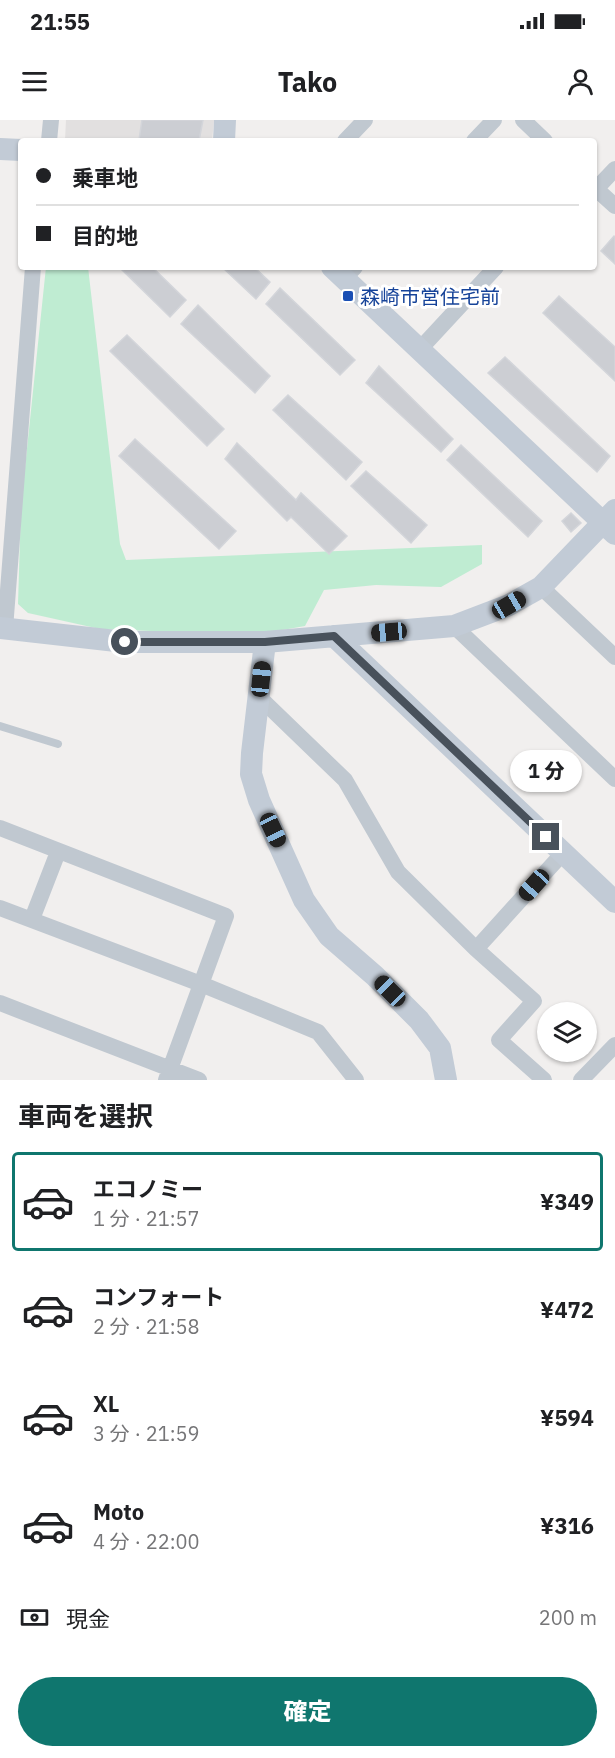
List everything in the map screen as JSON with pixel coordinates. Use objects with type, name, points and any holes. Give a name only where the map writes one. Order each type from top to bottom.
[{"type":"street","points":[[49,138],[51,120]]},
{"type":"street","points":[[224,138],[225,120]]},
{"type":"street","points":[[348,138],[365,120]]},
{"type":"street","points":[[477,138],[494,120]]},
{"type":"street","points":[[523,120],[542,138]]},
{"type":"street","points":[[0,149],[18,150]]},
{"type":"street","points":[[597,186],[615,169]]},
{"type":"street","points":[[597,190],[615,206]]},
{"type":"street","points":[[33,270],[6,525],[3,628],[125,642],[265,642],[454,626],[509,605],[541,587],[611,522],[420,349],[343,271]]},
{"type":"street","points":[[420,349],[493,270]]},
{"type":"street","points":[[541,587],[615,657]]},
{"type":"street","points":[[454,626],[615,779]]},
{"type":"street","points":[[334,636],[615,902]]},
{"type":"street","points":[[265,642],[252,753],[252,774],[259,800],[304,900],[328,936],[375,976],[419,1020],[440,1048],[446,1080]]},
{"type":"street","points":[[259,697],[345,780],[398,872],[476,949],[534,1001],[500,1040],[544,1080]]},
{"type":"street","points":[[0,828],[226,916],[168,1074]]},
{"type":"street","points":[[32,918],[58,852]]},
{"type":"street","points":[[476,949],[563,853]]},
{"type":"street","points":[[0,908],[32,918],[318,1032],[357,1080]]},
{"type":"street","points":[[0,1004],[168,1074],[199,1080]]},
{"type":"street","points":[[581,1080],[615,1045]]},
{"type":"lane","points":[[0,726],[58,744]]},
{"type":"shaded area","points":[[66,120],[214,120],[212,138],[65,138]]},
{"type":"green space","points":[[46,270],[88,270],[120,544],[126,560],[482,545],[482,564],[441,587],[376,585],[324,590],[305,626],[254,635],[100,629],[28,613],[18,604],[21,506]]},
{"type":"building","points":[[142,120],[203,120],[200,138],[139,138]]},
{"type":"building","points":[[615,237],[615,264],[601,251]]},
{"type":"building","points":[[122,270],[155,270],[186,300],[170,317]]},
{"type":"building","points":[[225,270],[257,270],[270,282],[256,299]]},
{"type":"building","points":[[280,288],[355,360],[340,375],[266,304]]},
{"type":"building","points":[[559,296],[615,347],[615,381],[543,313]]},
{"type":"building","points":[[198,305],[270,376],[255,393],[181,324]]},
{"type":"building","points":[[127,335],[224,429],[207,446],[110,351]]},
{"type":"building","points":[[505,357],[610,456],[597,472],[488,373]]},
{"type":"building","points":[[379,366],[453,439],[441,452],[366,383]]},
{"type":"building","points":[[288,395],[362,462],[346,480],[273,410]]},
{"type":"building","points":[[135,439],[236,531],[219,549],[119,456]]},
{"type":"building","points":[[237,443],[296,500],[301,493],[347,536],[329,554],[291,517],[287,521],[225,459]]},
{"type":"building","points":[[461,445],[542,521],[528,537],[447,460]]},
{"type":"building","points":[[366,471],[427,525],[411,543],[351,486]]},
{"type":"building","points":[[571,513],[581,523],[571,532],[562,521]]},
{"type":"place","name":"森崎市営住宅前","points":[[348,296]]},
{"type":"route","points":[[125,642],[265,642],[334,636],[546,837]]}]
